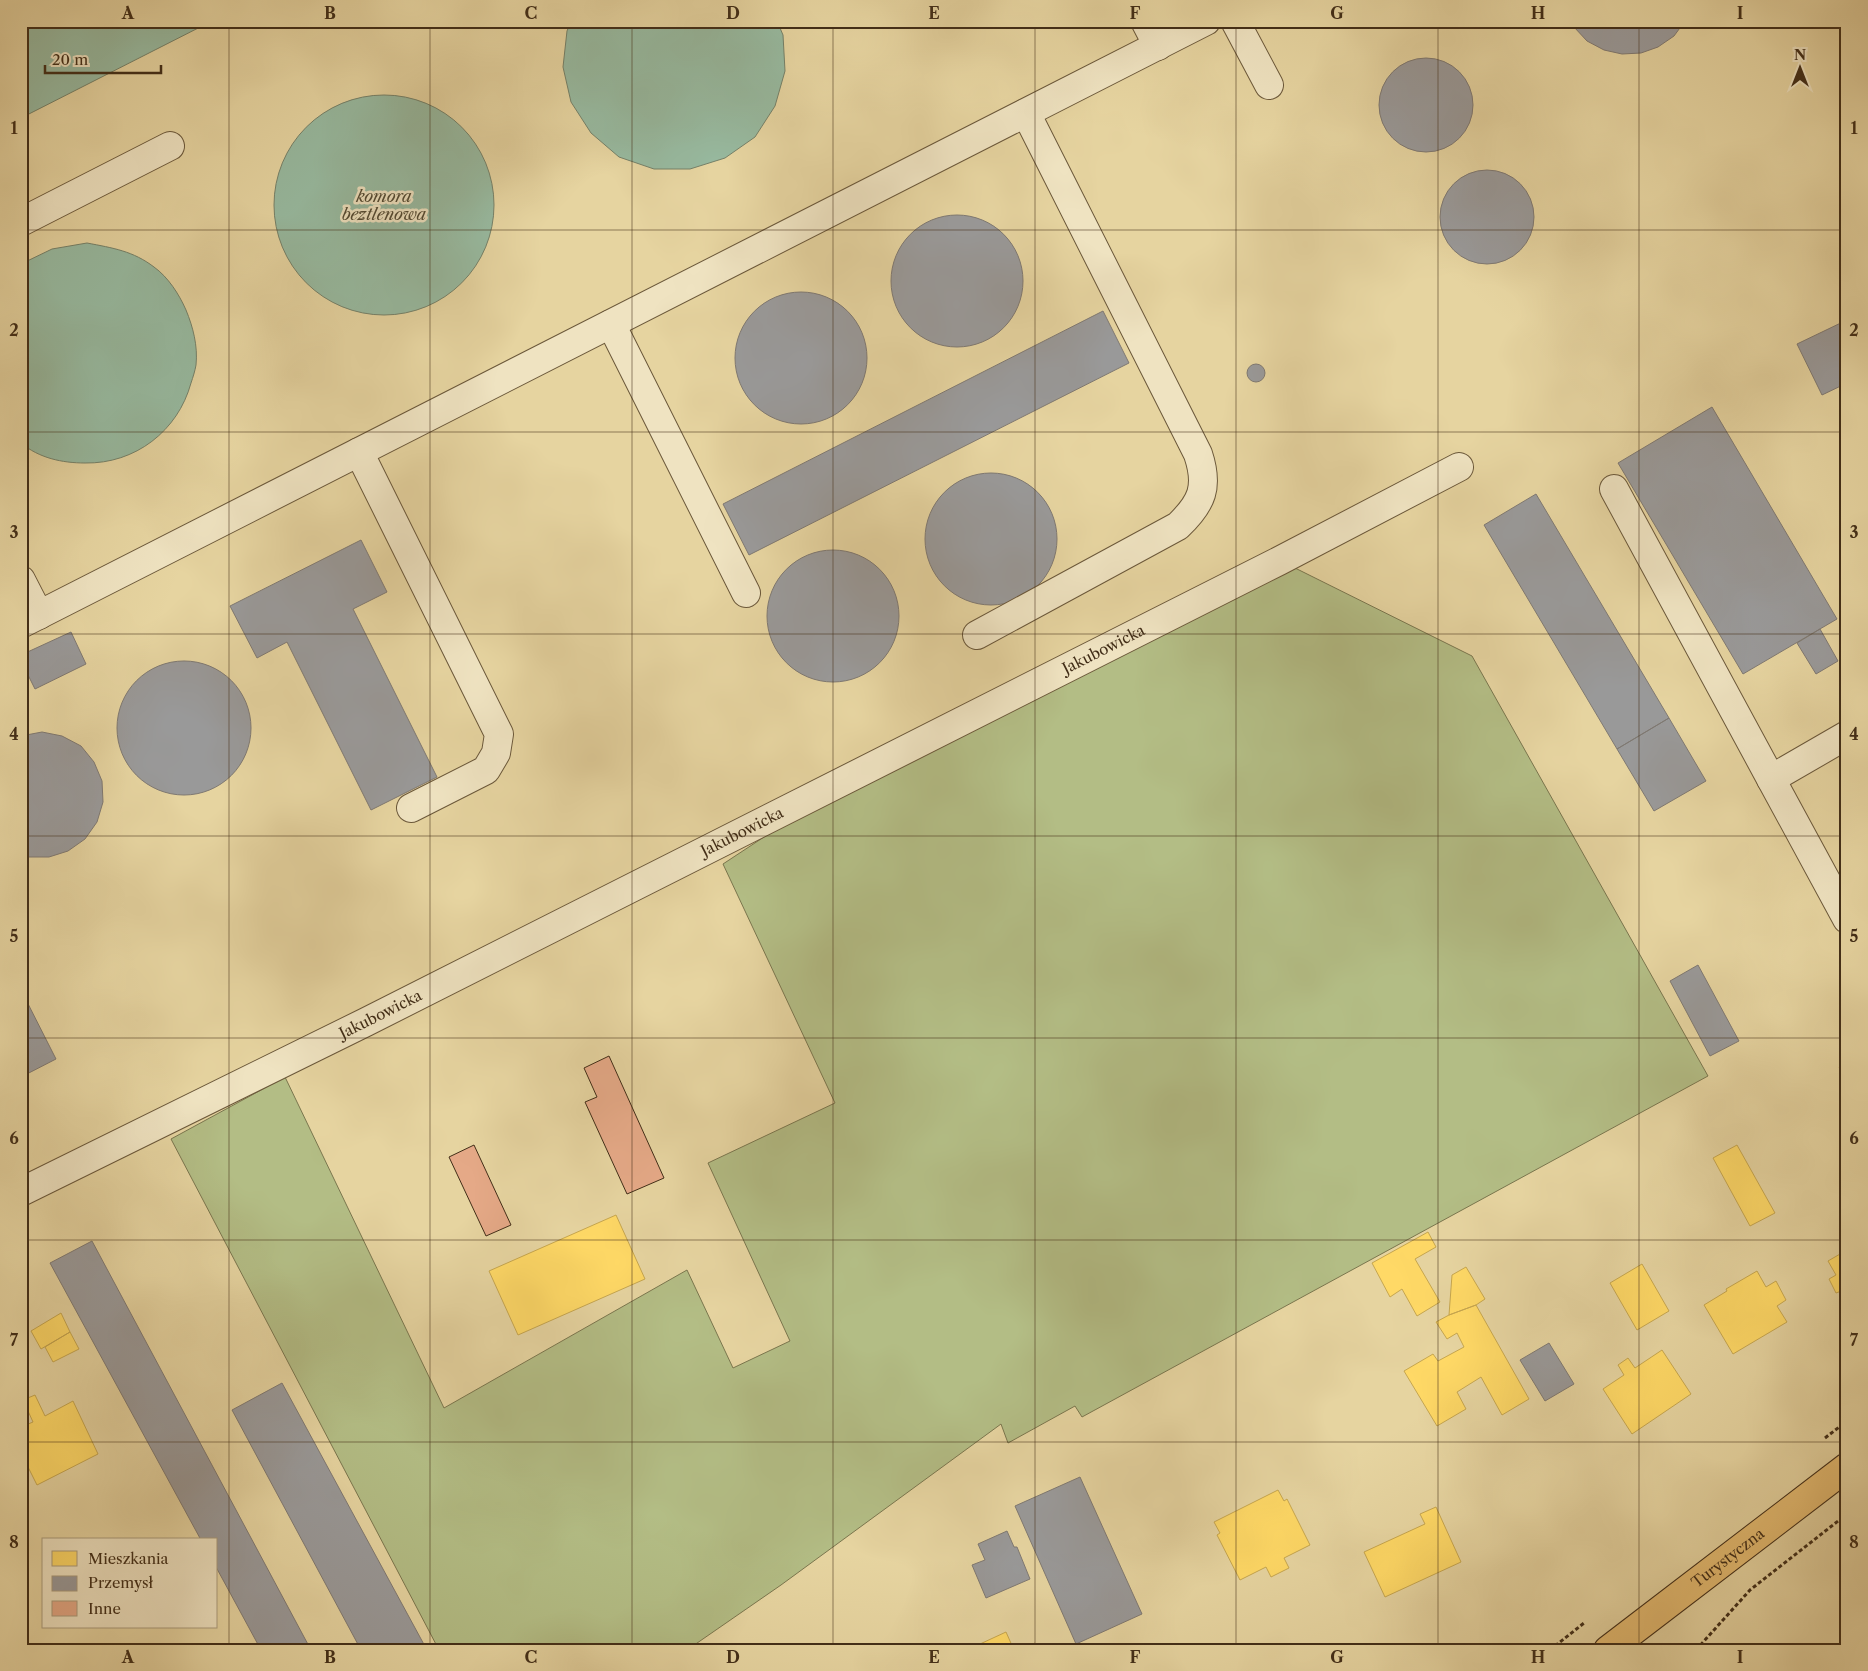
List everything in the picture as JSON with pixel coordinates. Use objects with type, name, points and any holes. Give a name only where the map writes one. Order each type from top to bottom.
[{"type":"main road","name":"Turystyczna","points":[[1608,1650],[1847,1467]]},
{"type":"street","points":[[1145,21],[1158,46]]},
{"type":"street","points":[[21,580],[30,620],[1206,21]]},
{"type":"street","points":[[1235,21],[1269,85]]},
{"type":"street","points":[[977,634],[1178,526],[1192,512],[1202,495],[1204,471],[1198,454],[1026,113]]},
{"type":"street","points":[[21,222],[170,146]]},
{"type":"street","points":[[611,324],[746,593]]},
{"type":"street","points":[[359,452],[499,734],[496,753],[486,770],[411,808]]},
{"type":"street","name":"Jakubowicka","points":[[21,1192],[366,1022],[1279,561],[1459,467]]},
{"type":"street","points":[[1614,489],[1847,919]]},
{"type":"street","points":[[1771,779],[1847,735]]},
{"type":"path","points":[[1696,1650],[1750,1590],[1847,1514]]},
{"type":"shaded area","points":[[1291,566],[1472,656],[1708,1076],[1082,1417],[1075,1406],[1008,1443],[1001,1424],[781,1585],[687,1650],[439,1650],[171,1139],[285,1077],[444,1408],[687,1270],[733,1368],[790,1341],[708,1163],[835,1103],[723,864],[767,835]]},
{"type":"water","points":[[21,21],[212,21],[21,118]]},
{"type":"water","points":[[571,21],[777,21],[783,35],[785,71],[775,106],[755,137],[725,158],[690,169],[654,169],[619,157],[591,133],[571,102],[563,67],[567,31]]},
{"type":"water","name":"komora beztlenowa","points":[[384,95],[405,97],[426,103],[462,127],[486,163],[492,184],[494,205],[492,226],[486,247],[462,283],[426,307],[405,313],[384,315],[363,313],[342,307],[306,283],[282,247],[276,226],[274,205],[276,184],[282,163],[306,127],[342,103],[363,97]]},
{"type":"water","points":[[87,243],[138,257],[164,276],[176,292],[191,323],[196,351],[196,365],[185,400],[176,416],[165,430],[152,441],[137,451],[121,458],[103,462],[76,463],[59,461],[43,456],[21,443],[21,264],[52,249]]},
{"type":"building: Mieszkania","points":[[1847,1062],[1847,1079],[1839,1067]]},
{"type":"building: Mieszkania","points":[[1737,1145],[1775,1213],[1750,1226],[1713,1158]]},
{"type":"building: Mieszkania","points":[[616,1215],[645,1279],[518,1335],[489,1271]]},
{"type":"building: Mieszkania","points":[[1428,1232],[1436,1247],[1415,1259],[1440,1302],[1417,1316],[1402,1289],[1390,1297],[1372,1263]]},
{"type":"building: Mieszkania","points":[[1847,1250],[1847,1295],[1844,1290],[1836,1293],[1829,1279],[1836,1275],[1828,1261]]},
{"type":"building: Mieszkania","points":[[1642,1264],[1669,1311],[1637,1330],[1610,1283]]},
{"type":"building: Mieszkania","points":[[1466,1267],[1485,1299],[1476,1305],[1449,1315],[1452,1275]]},
{"type":"building: Mieszkania","points":[[1757,1271],[1766,1287],[1776,1281],[1786,1300],[1777,1306],[1787,1322],[1733,1354],[1704,1305],[1727,1291],[1726,1289]]},
{"type":"building: Mieszkania","points":[[1476,1305],[1529,1399],[1502,1415],[1481,1377],[1457,1392],[1466,1409],[1437,1426],[1404,1371],[1433,1354],[1438,1361],[1464,1347],[1457,1333],[1447,1339],[1436,1322]]},
{"type":"building: Mieszkania","points":[[61,1313],[70,1332],[41,1349],[31,1331]]},
{"type":"building: Mieszkania","points":[[70,1332],[79,1349],[53,1362],[45,1347]]},
{"type":"building: Mieszkania","points":[[1662,1350],[1691,1394],[1632,1434],[1603,1389],[1624,1375],[1618,1365],[1628,1358],[1635,1368]]},
{"type":"building: Mieszkania","points":[[35,1395],[45,1416],[73,1401],[98,1454],[37,1485],[21,1453],[21,1427],[33,1422],[23,1400]]},
{"type":"building: Mieszkania","points":[[1278,1490],[1284,1501],[1287,1499],[1310,1545],[1284,1558],[1289,1568],[1271,1577],[1266,1567],[1240,1580],[1217,1535],[1220,1533],[1214,1522]]},
{"type":"building: Mieszkania","points":[[1436,1507],[1461,1562],[1385,1597],[1364,1552],[1425,1524],[1420,1514]]},
{"type":"building: Mieszkania","points":[[1006,1632],[1014,1650],[967,1650]]},
{"type":"building: Mieszkania","points":[[1035,1643],[1038,1650],[1019,1650]]},
{"type":"building: Przemysł","points":[[1571,21],[1685,21],[1674,36],[1658,47],[1641,53],[1622,54],[1604,50],[1587,41]]},
{"type":"building: Przemysł","points":[[1426,58],[1444,61],[1459,72],[1470,87],[1473,105],[1470,123],[1459,138],[1444,149],[1426,152],[1408,149],[1393,138],[1382,123],[1379,105],[1382,87],[1393,72],[1408,61]]},
{"type":"building: Przemysł","points":[[1487,170],[1505,173],[1521,183],[1531,199],[1534,217],[1531,235],[1521,251],[1505,261],[1487,264],[1469,261],[1453,251],[1443,235],[1440,217],[1443,199],[1453,183],[1469,173]]},
{"type":"building: Przemysł","points":[[957,215],[970,216],[982,220],[1004,234],[1018,256],[1022,268],[1022,294],[1018,306],[1004,328],[982,342],[970,346],[957,347],[944,346],[932,342],[910,328],[896,306],[892,294],[891,281],[892,268],[896,256],[910,234],[932,220],[944,216]]},
{"type":"building: Przemysł","points":[[801,292],[814,293],[826,297],[848,311],[862,333],[866,345],[866,371],[862,383],[848,405],[826,419],[814,423],[801,424],[788,423],[776,419],[754,405],[740,383],[736,371],[735,358],[736,345],[740,333],[754,311],[776,297],[788,293]]},
{"type":"building: Przemysł","points":[[1103,311],[1129,363],[749,555],[723,504]]},
{"type":"building: Przemysł","points":[[1847,320],[1847,383],[1822,395],[1797,344]]},
{"type":"building: Przemysł","points":[[1256,364],[1262,367],[1265,373],[1262,379],[1256,382],[1250,379],[1247,373],[1250,367]]},
{"type":"building: Przemysł","points":[[1712,407],[1837,619],[1743,674],[1618,463]]},
{"type":"building: Przemysł","points":[[991,473],[1004,474],[1016,478],[1038,492],[1052,514],[1056,526],[1056,552],[1052,564],[1038,586],[1016,600],[1004,604],[991,605],[978,604],[966,600],[944,586],[930,564],[926,552],[925,539],[926,526],[930,514],[944,492],[966,478],[978,474]]},
{"type":"building: Przemysł","points":[[1536,494],[1669,718],[1617,749],[1484,525]]},
{"type":"building: Przemysł","points":[[361,540],[387,592],[353,609],[437,777],[371,810],[287,642],[257,658],[230,606]]},
{"type":"building: Przemysł","points":[[833,550],[846,551],[858,555],[880,569],[894,591],[898,603],[898,629],[894,641],[880,663],[858,677],[846,681],[833,682],[820,681],[808,677],[786,663],[772,641],[768,629],[767,616],[768,603],[772,591],[786,569],[808,555],[820,551]]},
{"type":"building: Przemysł","points":[[1820,629],[1838,661],[1816,674],[1797,643]]},
{"type":"building: Przemysł","points":[[71,632],[86,664],[35,689],[21,661],[21,655]]},
{"type":"building: Przemysł","points":[[184,661],[210,666],[231,681],[246,702],[251,728],[246,754],[231,775],[210,790],[184,795],[158,790],[137,775],[122,754],[117,728],[122,702],[137,681],[158,666]]},
{"type":"building: Przemysł","points":[[1669,718],[1706,781],[1654,811],[1617,749]]},
{"type":"building: Przemysł","points":[[42,732],[62,736],[81,746],[94,762],[102,781],[103,802],[97,822],[85,839],[68,851],[49,857],[28,857],[21,854],[21,736]]},
{"type":"building: Przemysł","points":[[1698,965],[1739,1041],[1710,1056],[1670,981]]},
{"type":"building: Przemysł","points":[[21,990],[56,1059],[21,1077]]},
{"type":"building: Przemysł","points":[[92,1241],[311,1650],[261,1650],[218,1571],[218,1538],[200,1538],[50,1263]]},
{"type":"building: Przemysł","points":[[1549,1343],[1574,1384],[1545,1401],[1520,1360]]},
{"type":"building: Przemysł","points":[[282,1383],[427,1650],[361,1650],[232,1410]]},
{"type":"building: Przemysł","points":[[1080,1477],[1142,1614],[1076,1644],[1015,1506]]},
{"type":"building: Przemysł","points":[[1007,1531],[1014,1547],[1017,1547],[1030,1579],[986,1598],[972,1565],[985,1560],[978,1544]]},
{"type":"building: Inne","points":[[609,1056],[664,1178],[627,1194],[585,1102],[597,1097],[584,1068]]},
{"type":"building: Inne","points":[[474,1145],[511,1225],[486,1236],[449,1157]]}]
